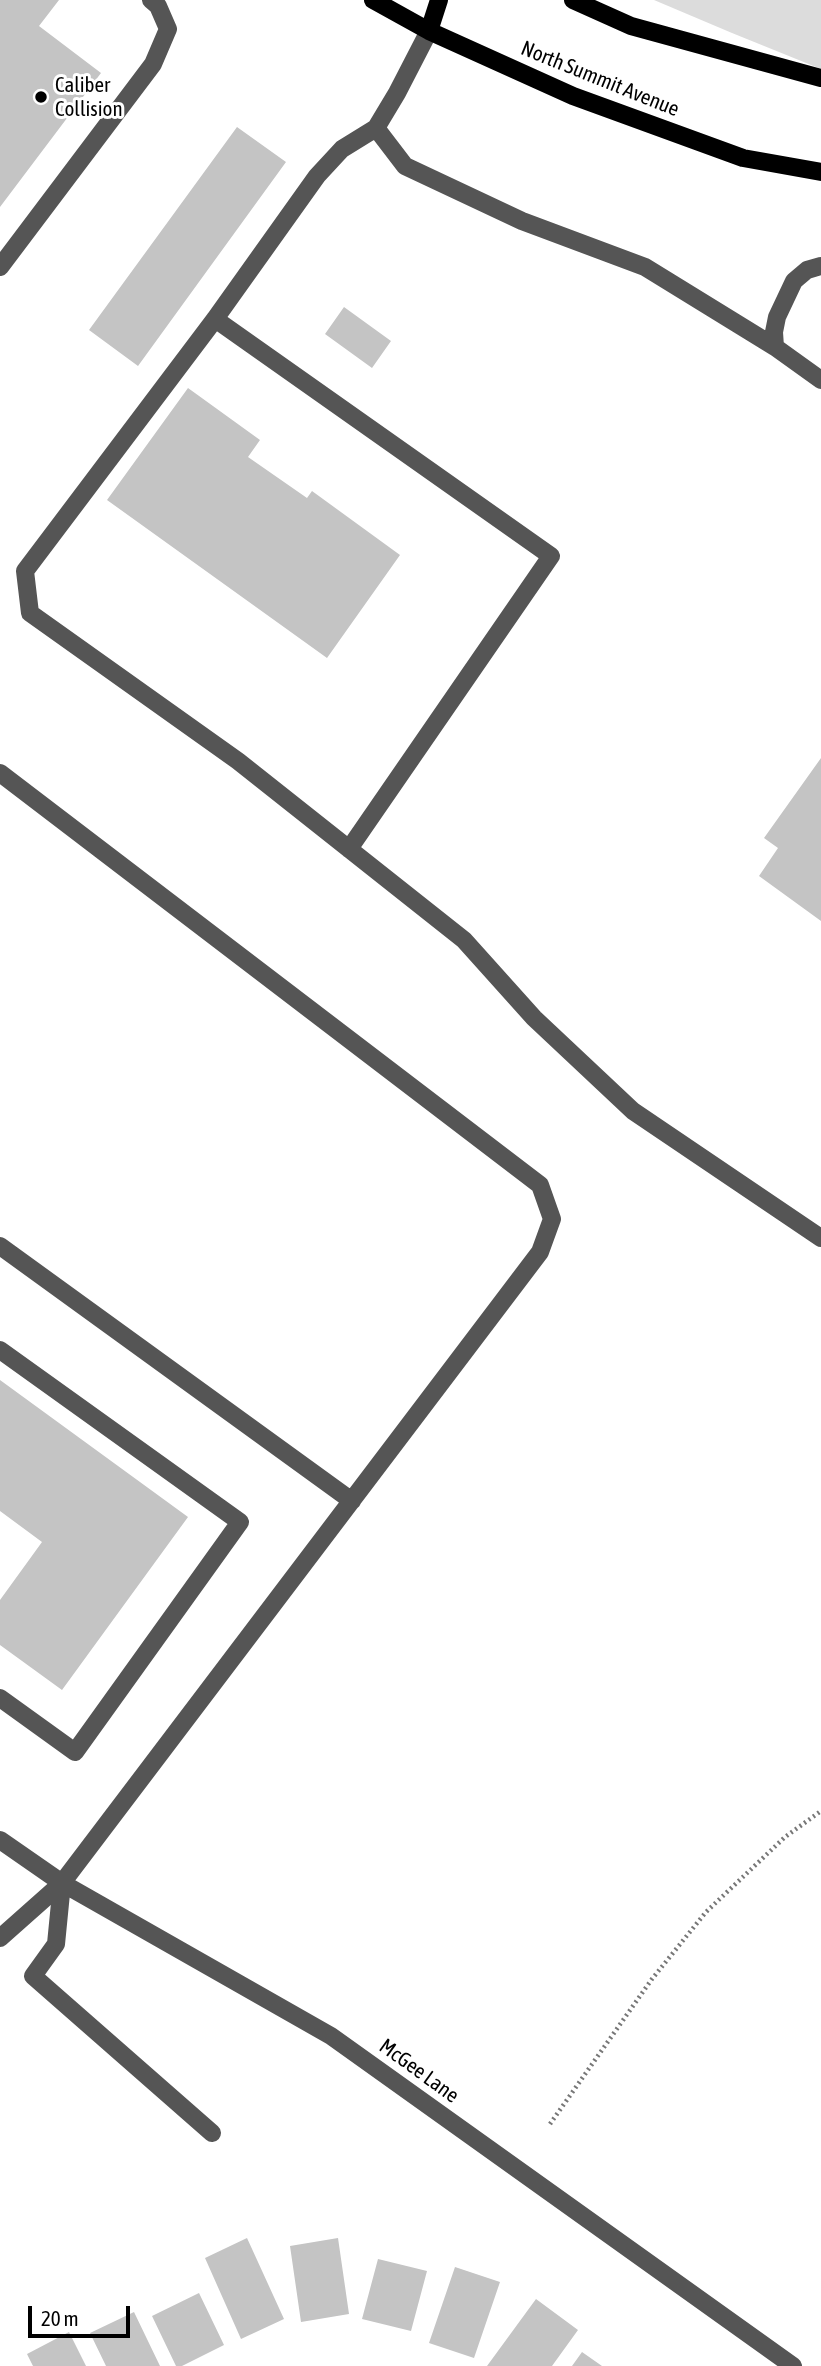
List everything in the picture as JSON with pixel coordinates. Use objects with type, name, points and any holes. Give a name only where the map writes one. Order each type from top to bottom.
[{"type":"main road","name":"North Summit Avenue","points":[[373,0],[429,32],[573,96],[743,158],[821,172]]},
{"type":"main road","points":[[429,32],[439,0]]},
{"type":"main road","points":[[573,0],[631,26],[821,78]]},
{"type":"street","points":[[0,267],[153,64],[168,29],[158,6],[152,0]]},
{"type":"street","points":[[429,32],[376,128],[342,149],[317,176],[215,319],[25,571],[30,613],[238,761],[464,940],[534,1018],[633,1111],[821,1238]]},
{"type":"street","points":[[376,128],[405,166],[522,221],[645,267],[821,380]]},
{"type":"street","points":[[775,348],[777,317],[786,294],[794,281],[807,270],[821,266]]},
{"type":"street","points":[[215,319],[551,556],[349,849]]},
{"type":"street","points":[[0,773],[540,1185],[552,1219],[540,1252],[62,1884],[0,1938]]},
{"type":"street","points":[[0,1246],[352,1501]]},
{"type":"street","points":[[0,1350],[240,1522],[75,1752],[0,1698]]},
{"type":"street","name":"McGee Lane","points":[[0,1840],[62,1884],[331,2036],[793,2366]]},
{"type":"street","points":[[62,1884],[56,1944],[33,1976],[212,2133]]},
{"type":"path","points":[[550,2124],[652,1979],[706,1912],[785,1837],[821,1811]]},
{"type":"shaded area","points":[[654,0],[821,0],[821,69],[732,33]]},
{"type":"building","name":"Caliber Collision","points":[[0,0],[59,0],[39,26],[101,73],[0,207]]},
{"type":"building","points":[[237,127],[286,162],[138,366],[89,330]]},
{"type":"building","points":[[344,307],[391,341],[372,368],[325,334]]},
{"type":"building","points":[[188,388],[260,440],[248,457],[307,498],[312,491],[400,555],[327,658],[107,500]]},
{"type":"building","points":[[821,758],[821,921],[759,876],[778,848],[764,838]]},
{"type":"building","points":[[0,1380],[188,1517],[62,1690],[0,1645],[0,1600],[42,1542],[0,1511]]},
{"type":"building","points":[[247,2238],[284,2319],[241,2339],[205,2258]]},
{"type":"building","points":[[338,2238],[349,2314],[301,2322],[290,2246]]},
{"type":"building","points":[[378,2259],[427,2271],[411,2331],[362,2319]]},
{"type":"building","points":[[455,2267],[500,2282],[474,2358],[429,2343]]},
{"type":"building","points":[[199,2293],[224,2345],[182,2366],[176,2366],[152,2316]]},
{"type":"building","points":[[536,2299],[578,2330],[552,2366],[487,2366]]},
{"type":"building","points":[[134,2312],[160,2366],[106,2366],[90,2333]]},
{"type":"building","points":[[69,2332],[86,2366],[33,2366],[27,2354]]},
{"type":"building","points":[[582,2352],[602,2366],[572,2366]]},
{"type":"place","name":"Caliber Collision","points":[[41,97]]}]
